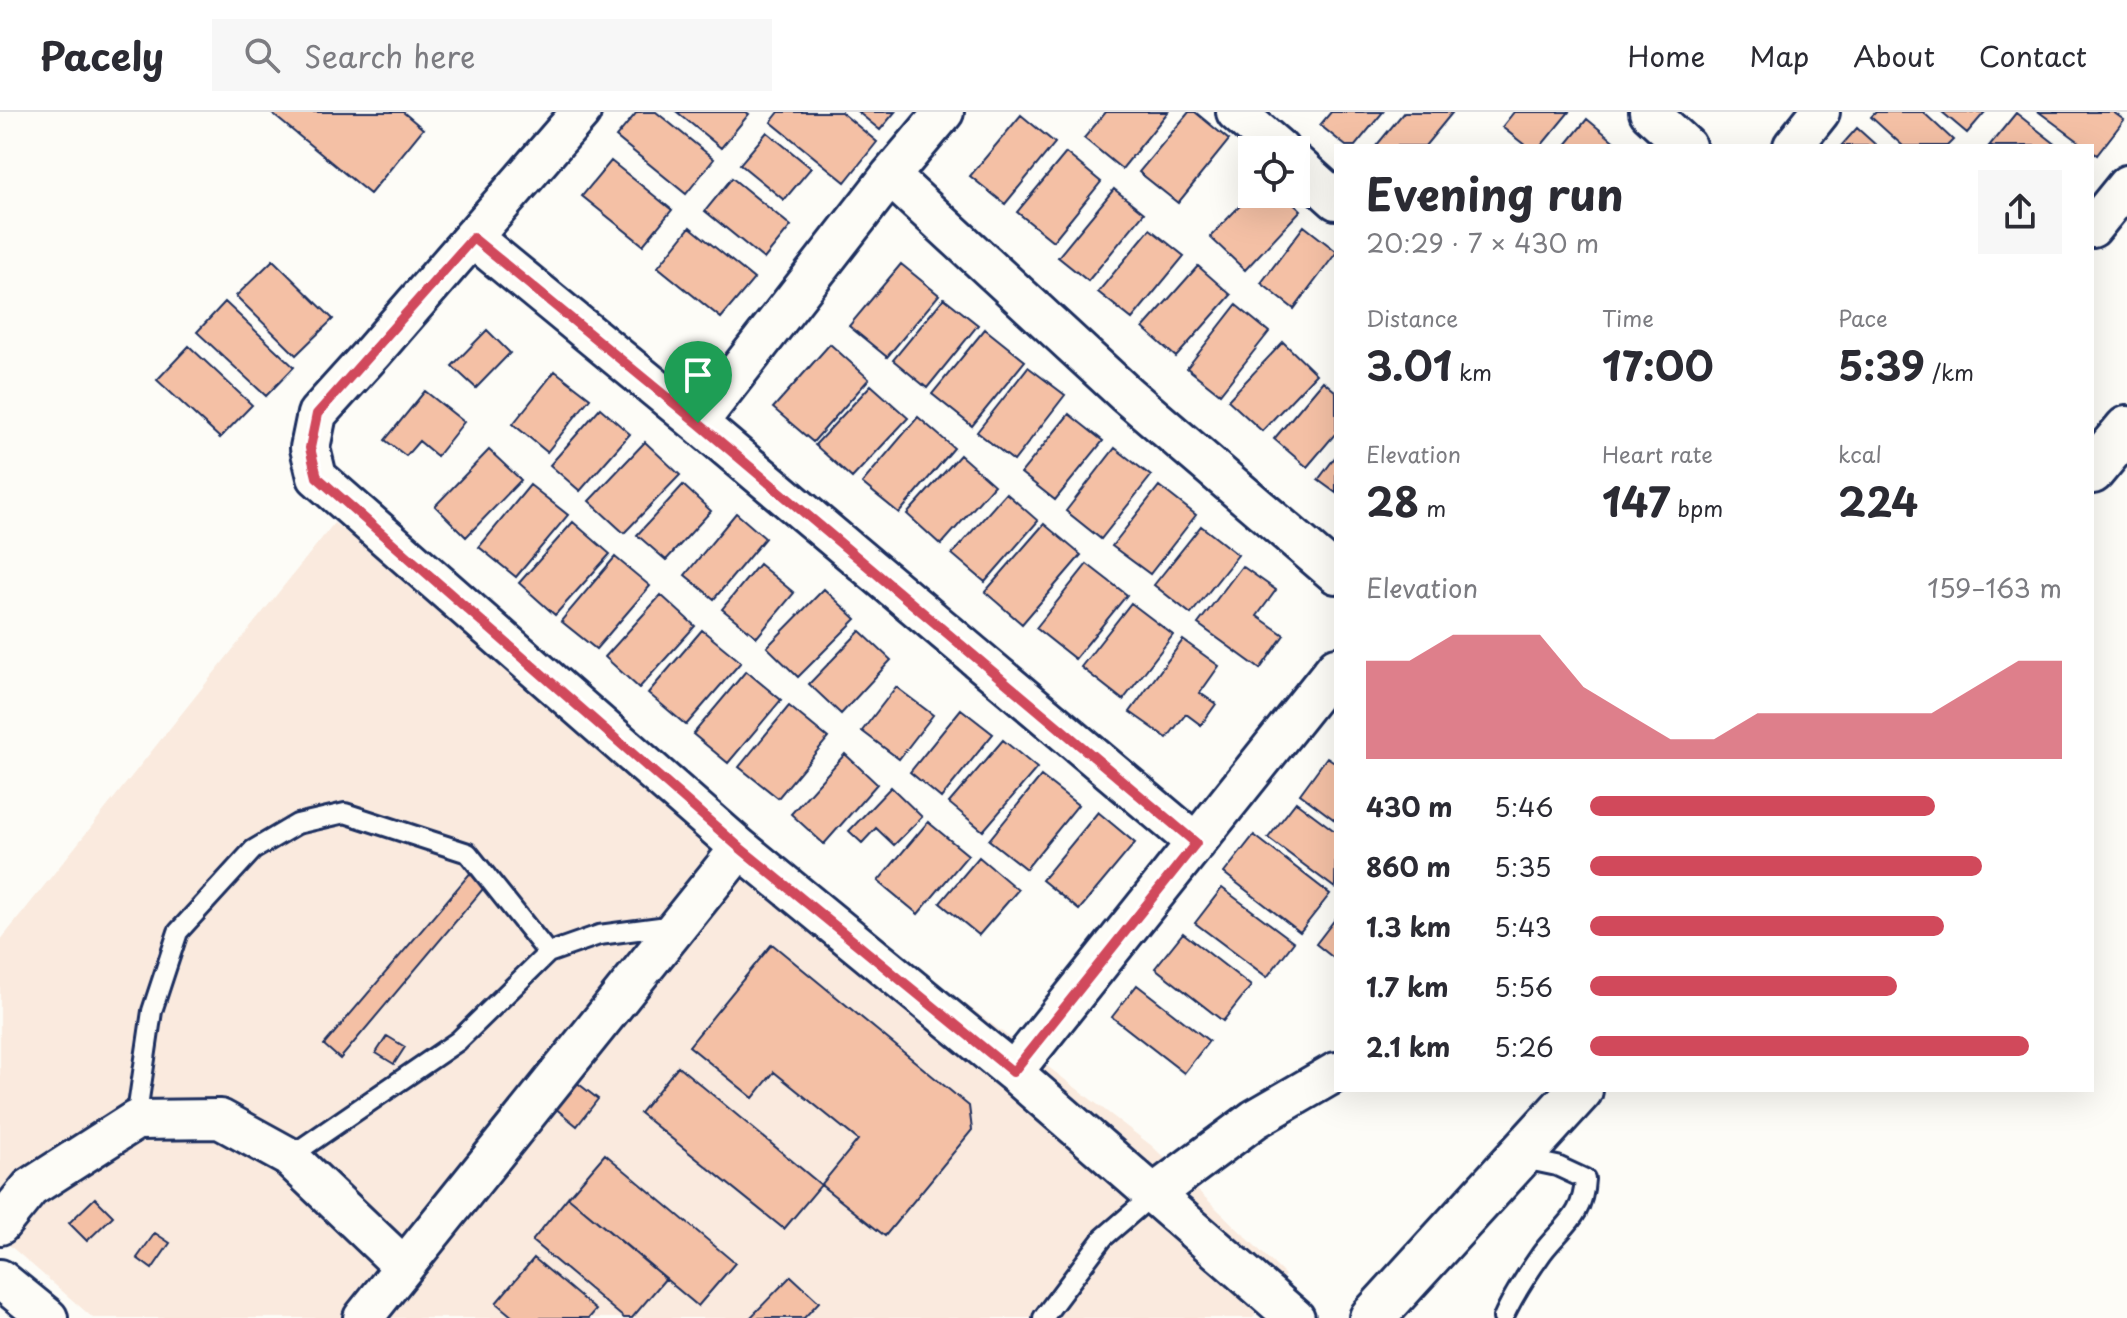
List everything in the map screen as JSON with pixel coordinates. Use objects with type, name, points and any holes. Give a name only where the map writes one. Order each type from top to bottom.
[{"type":"street","points":[[581,112],[317,414],[310,448],[317,477],[740,848],[1013,1072],[1295,1318]]},
{"type":"street","points":[[698,423],[890,176],[944,112]]},
{"type":"street","points":[[1236,112],[1264,136]]},
{"type":"street","points":[[1649,112],[1684,144]]},
{"type":"street","points":[[1795,144],[1820,112]]},
{"type":"street","points":[[890,176],[1127,395],[1334,572]]},
{"type":"street","points":[[1310,177],[1334,198]]},
{"type":"street","points":[[2094,226],[2127,185]]},
{"type":"street","points":[[473,238],[698,423],[1196,843]]},
{"type":"street","points":[[2094,469],[2127,429]]},
{"type":"street","points":[[1013,1072],[1334,670]]},
{"type":"street","points":[[363,1318],[740,848]]},
{"type":"street","points":[[1154,1194],[1255,1119],[1334,1073]]},
{"type":"street","points":[[1372,1318],[1578,1092]]},
{"type":"street","points":[[0,1225],[30,1188],[136,1120],[220,1119],[289,1157],[404,1267]]},
{"type":"street","points":[[0,1279],[48,1318]]},
{"type":"lane","points":[[136,1120],[152,1011],[178,932],[253,850],[297,824],[345,813],[468,853],[548,953]]},
{"type":"lane","points":[[289,1157],[458,1041],[548,953],[599,935],[678,925]]},
{"type":"lane","points":[[1503,1318],[1508,1305],[1543,1253],[1578,1212],[1584,1191],[1585,1179],[1557,1166],[1517,1157]]},
{"type":"lane","points":[[1050,1314],[1103,1238],[1154,1194]]},
{"type":"shaded area","points":[[334,523],[1152,1146],[1285,1275],[1253,1318],[93,1318],[0,1237],[0,941]]},
{"type":"building","points":[[270,112],[403,112],[423,129],[370,194]]},
{"type":"building","points":[[637,112],[656,112],[714,159],[686,194],[616,137]]},
{"type":"building","points":[[677,112],[746,112],[749,114],[721,148]]},
{"type":"building","points":[[779,112],[841,112],[877,142],[845,182],[771,122]]},
{"type":"building","points":[[858,112],[895,112],[880,130]]},
{"type":"building","points":[[1106,112],[1168,112],[1122,169],[1084,138]]},
{"type":"building","points":[[1189,112],[1195,112],[1229,140],[1178,203],[1139,172]]},
{"type":"building","points":[[1331,112],[1383,112],[1357,144],[1344,144],[1320,125]]},
{"type":"building","points":[[1404,112],[1452,113],[1427,144],[1378,144]]},
{"type":"building","points":[[1514,112],[1569,112],[1543,144],[1523,144],[1502,127]]},
{"type":"building","points":[[1876,112],[1923,112],[1953,140],[1949,144],[1901,144],[1871,117]]},
{"type":"building","points":[[1942,112],[1985,112],[1967,133]]},
{"type":"building","points":[[2039,112],[2113,112],[2124,120],[2097,155],[2094,144],[2082,144]]},
{"type":"building","points":[[2016,113],[2055,144],[1991,144]]},
{"type":"building","points":[[1021,115],[1055,143],[1005,204],[970,176]]},
{"type":"building","points":[[1587,119],[1617,144],[1567,144]]},
{"type":"building","points":[[1857,128],[1875,144],[1843,144]]},
{"type":"building","points":[[767,132],[811,168],[784,200],[740,164]]},
{"type":"building","points":[[1066,153],[1101,182],[1053,241],[1017,212]]},
{"type":"building","points":[[611,161],[672,210],[643,245],[582,196]]},
{"type":"building","points":[[732,178],[791,226],[764,259],[705,211]]},
{"type":"building","points":[[1114,189],[1144,213],[1088,281],[1058,257]]},
{"type":"building","points":[[1238,208],[1301,210],[1245,270],[1210,237]]},
{"type":"building","points":[[1304,226],[1334,249],[1334,256],[1294,309],[1261,283]]},
{"type":"building","points":[[690,227],[754,279],[721,318],[658,267]]},
{"type":"building","points":[[1150,229],[1184,256],[1132,319],[1098,292]]},
{"type":"building","points":[[273,260],[333,319],[296,355],[236,296]]},
{"type":"building","points":[[901,264],[939,295],[887,357],[849,326]]},
{"type":"building","points":[[1198,266],[1231,295],[1176,357],[1143,328]]},
{"type":"building","points":[[944,298],[978,325],[927,388],[893,360]]},
{"type":"building","points":[[225,302],[294,367],[266,396],[197,332]]},
{"type":"building","points":[[1236,305],[1269,332],[1220,394],[1187,368]]},
{"type":"building","points":[[985,329],[1025,361],[972,426],[932,394]]},
{"type":"building","points":[[487,330],[510,353],[476,388],[452,366]]},
{"type":"building","points":[[1283,342],[1316,374],[1262,431],[1228,400]]},
{"type":"building","points":[[830,344],[869,379],[813,442],[773,408]]},
{"type":"building","points":[[189,346],[252,405],[220,438],[157,380]]},
{"type":"building","points":[[1028,367],[1065,395],[1014,461],[977,432]]},
{"type":"building","points":[[555,371],[590,398],[547,452],[513,424]]},
{"type":"building","points":[[1323,381],[1334,390],[1334,435],[1307,467],[1274,439]]},
{"type":"building","points":[[871,385],[908,418],[852,478],[815,445]]},
{"type":"building","points":[[425,391],[464,422],[437,456],[419,441],[406,456],[385,440]]},
{"type":"building","points":[[600,408],[630,434],[580,491],[550,465]]},
{"type":"building","points":[[1069,414],[1103,441],[1055,500],[1021,473]]},
{"type":"building","points":[[918,417],[954,448],[899,513],[862,483]]},
{"type":"building","points":[[645,442],[680,475],[624,533],[589,501]]},
{"type":"building","points":[[1115,448],[1151,476],[1101,539],[1066,511]]},
{"type":"building","points":[[489,450],[521,480],[466,537],[435,506]]},
{"type":"building","points":[[960,455],[994,485],[941,545],[907,514]]},
{"type":"building","points":[[1334,459],[1334,492],[1318,480]]},
{"type":"building","points":[[530,485],[568,515],[516,577],[479,547]]},
{"type":"building","points":[[683,485],[711,511],[666,560],[637,535]]},
{"type":"building","points":[[1159,486],[1196,515],[1150,574],[1112,546]]},
{"type":"building","points":[[1006,493],[1038,521],[985,582],[952,554]]},
{"type":"building","points":[[736,513],[765,538],[714,599],[685,575]]},
{"type":"building","points":[[573,522],[610,554],[555,615],[519,583]]},
{"type":"building","points":[[1044,524],[1081,555],[1022,624],[985,592]]},
{"type":"building","points":[[1201,526],[1238,555],[1191,614],[1154,585]]},
{"type":"building","points":[[615,557],[650,586],[596,649],[561,621]]},
{"type":"building","points":[[759,564],[794,593],[757,637],[722,609]]},
{"type":"building","points":[[1087,564],[1127,595],[1075,659],[1036,628]]},
{"type":"building","points":[[1242,566],[1276,590],[1257,616],[1284,635],[1260,669],[1198,624]]},
{"type":"building","points":[[824,589],[856,619],[798,677],[767,647]]},
{"type":"building","points":[[661,595],[695,626],[639,688],[605,657]]},
{"type":"building","points":[[1131,603],[1173,635],[1123,700],[1081,667]]},
{"type":"building","points":[[702,630],[741,662],[686,725],[648,693]]},
{"type":"building","points":[[860,631],[891,660],[841,714],[809,684]]},
{"type":"building","points":[[1183,640],[1219,666],[1200,693],[1216,704],[1201,725],[1186,714],[1167,738],[1130,712]]},
{"type":"building","points":[[746,671],[781,700],[728,763],[693,734]]},
{"type":"building","points":[[896,687],[933,715],[899,759],[862,731]]},
{"type":"building","points":[[789,706],[828,738],[778,798],[739,767]]},
{"type":"building","points":[[961,709],[993,734],[941,798],[910,772]]},
{"type":"building","points":[[1003,740],[1037,768],[983,831],[949,803]]},
{"type":"building","points":[[845,754],[877,784],[824,844],[791,814]]},
{"type":"building","points":[[1327,757],[1334,762],[1334,820],[1300,794]]},
{"type":"building","points":[[1041,776],[1078,805],[1026,869],[989,840]]},
{"type":"building","points":[[891,787],[922,817],[894,845],[876,828],[862,843],[849,831]]},
{"type":"building","points":[[1296,802],[1334,830],[1334,887],[1268,838]]},
{"type":"building","points":[[1098,812],[1135,843],[1079,910],[1042,880]]},
{"type":"building","points":[[928,822],[968,855],[918,914],[878,881]]},
{"type":"building","points":[[1254,835],[1330,894],[1300,932],[1224,873]]},
{"type":"building","points":[[979,857],[1018,890],[979,935],[940,903]]},
{"type":"building","points":[[472,871],[488,883],[340,1059],[324,1045]]},
{"type":"building","points":[[1222,888],[1294,942],[1267,977],[1195,923]]},
{"type":"building","points":[[1334,921],[1334,958],[1316,944]]},
{"type":"building","points":[[1183,933],[1251,986],[1223,1021],[1155,968]]},
{"type":"building","points":[[772,944],[969,1106],[972,1130],[885,1236],[821,1185],[858,1140],[774,1072],[753,1098],[689,1046]]},
{"type":"building","points":[[1137,985],[1209,1041],[1184,1073],[1112,1017]]},
{"type":"building","points":[[387,1036],[405,1047],[394,1064],[376,1053]]},
{"type":"building","points":[[678,1066],[821,1185],[784,1229],[640,1113]]},
{"type":"building","points":[[571,1078],[598,1099],[577,1126],[549,1103]]},
{"type":"building","points":[[605,1154],[735,1263],[698,1306],[568,1197]]},
{"type":"building","points":[[568,1197],[666,1278],[632,1318],[624,1318],[532,1241]]},
{"type":"building","points":[[95,1198],[113,1216],[87,1241],[69,1223]]},
{"type":"building","points":[[155,1233],[170,1243],[152,1269],[137,1258]]},
{"type":"building","points":[[534,1258],[596,1310],[589,1318],[514,1318],[496,1303]]},
{"type":"building","points":[[791,1276],[819,1302],[804,1318],[750,1318]]},
{"type":"route","points":[[473,238],[698,423],[1196,843],[1013,1072],[740,848],[317,477],[310,448],[317,414],[473,238]]}]
